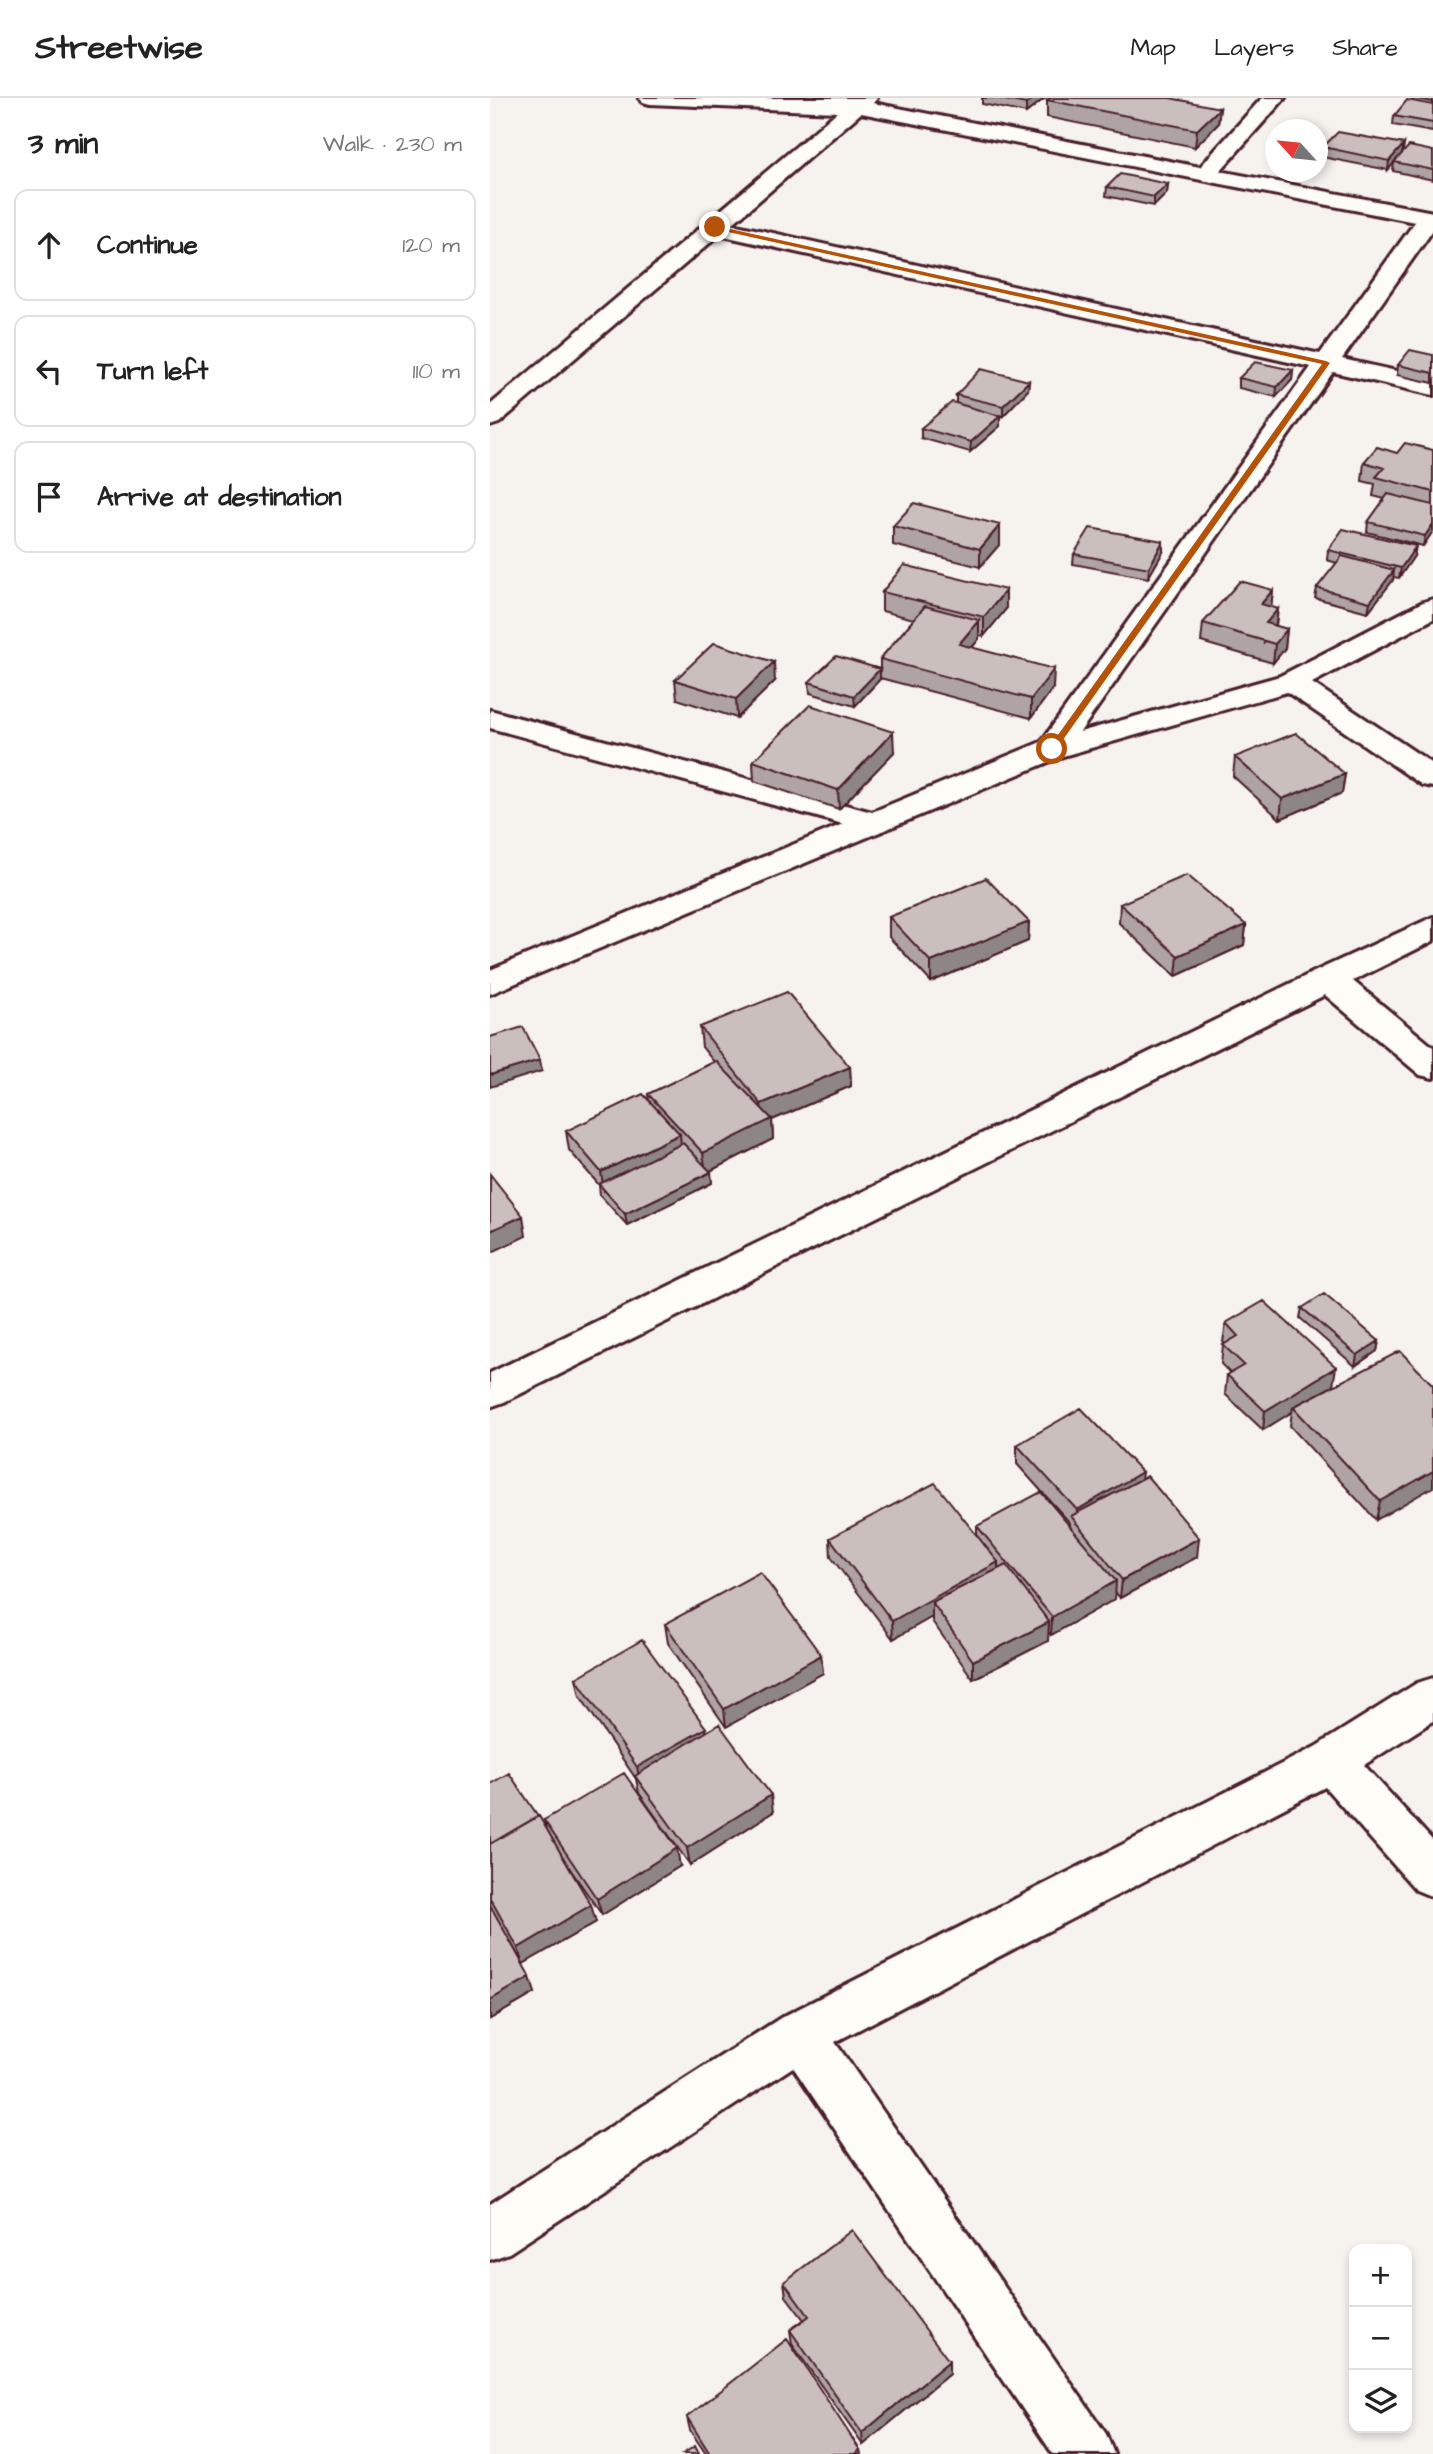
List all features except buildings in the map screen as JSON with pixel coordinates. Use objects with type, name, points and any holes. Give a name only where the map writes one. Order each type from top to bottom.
[{"type":"street","points":[[650,98],[861,102],[1204,175],[1431,218],[1052,749]]},
{"type":"street","points":[[1204,175],[1274,98]]},
{"type":"street","points":[[490,418],[861,102]]},
{"type":"street","points":[[715,227],[1433,387]]},
{"type":"street","points":[[490,983],[1052,749],[1291,682],[1433,608]]},
{"type":"street","points":[[1291,682],[1433,778]]},
{"type":"street","points":[[490,719],[875,822]]},
{"type":"street","points":[[490,1391],[1433,928]]},
{"type":"street","points":[[1328,979],[1433,1066]]},
{"type":"street","points":[[490,2234],[800,2034],[1331,1762],[1433,1697]]},
{"type":"street","points":[[1331,1762],[1433,1875]]},
{"type":"street","points":[[800,2034],[1086,2454]]},
{"type":"route","points":[[715,227],[1326,363],[1052,749]]}]
